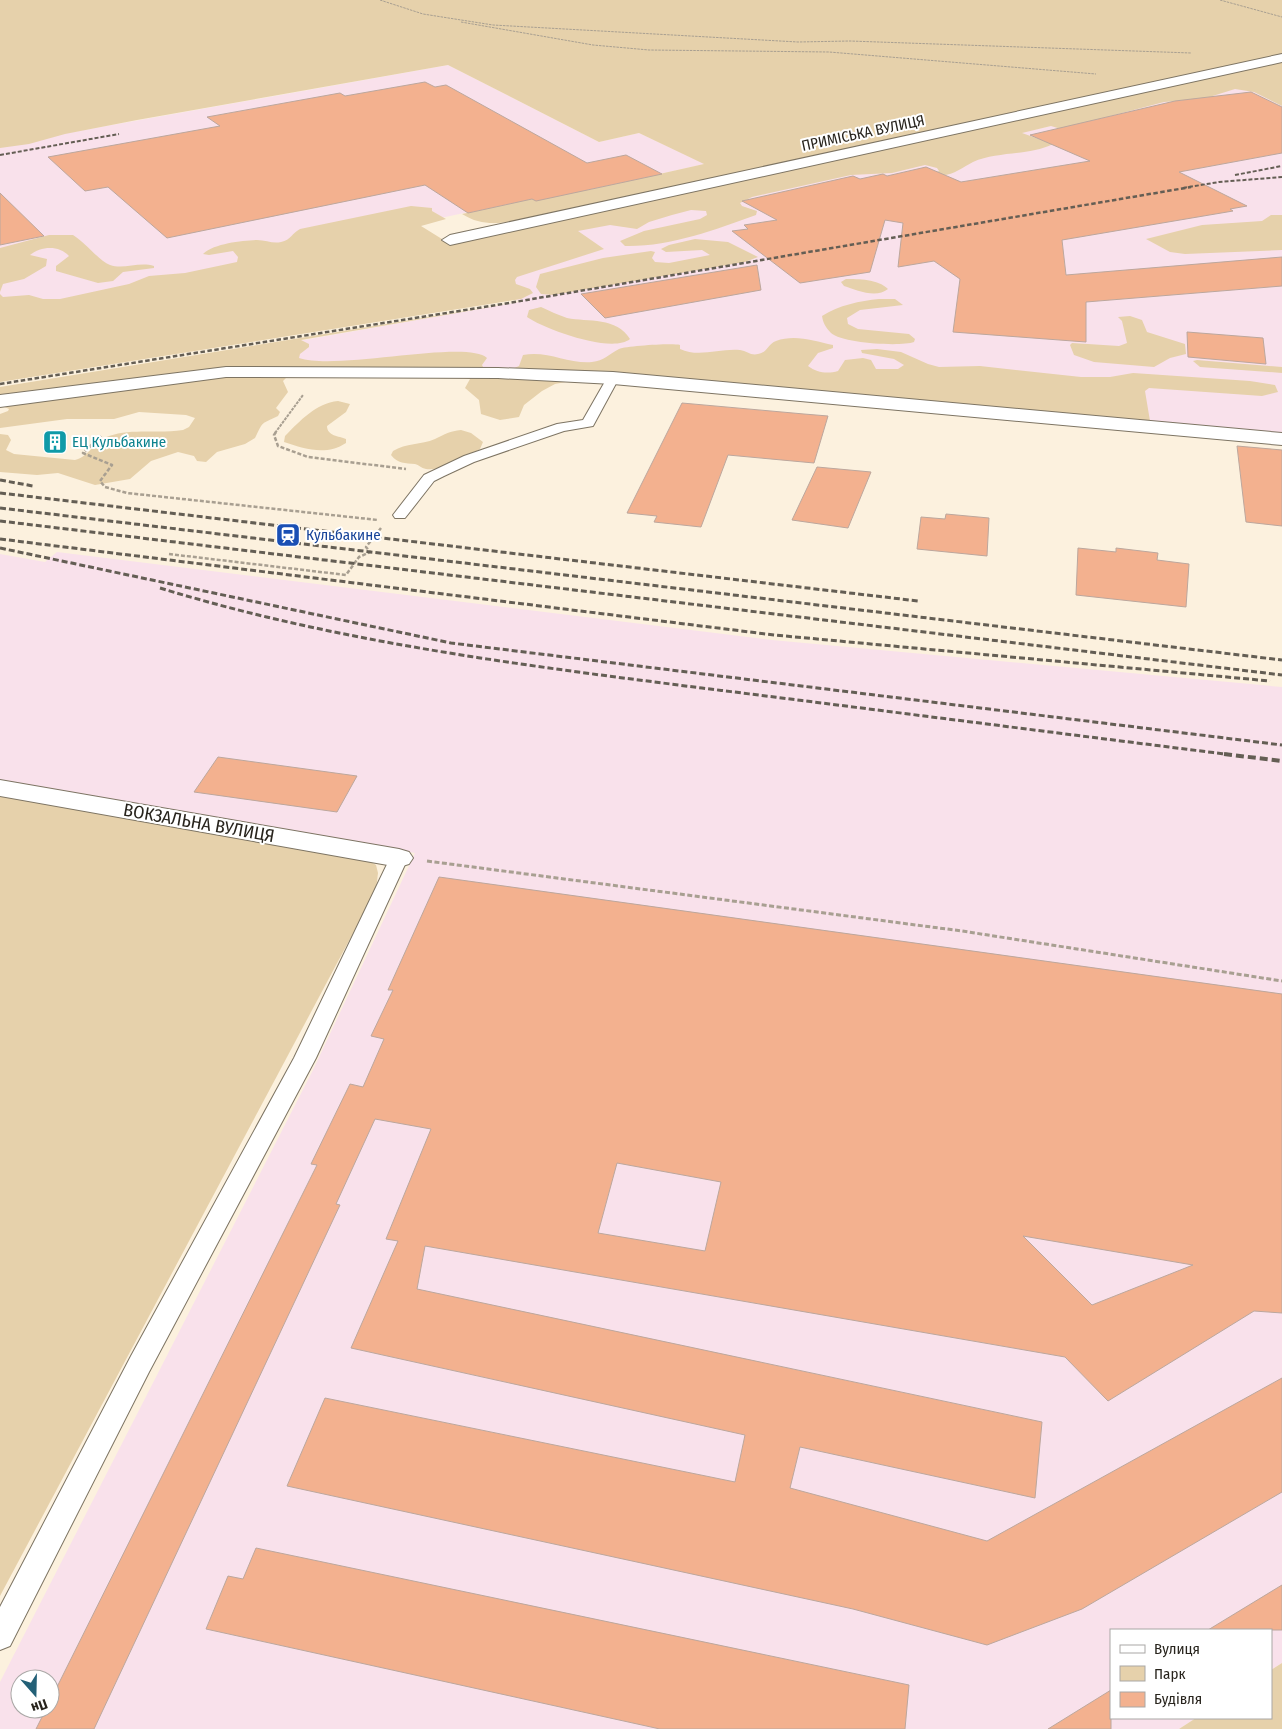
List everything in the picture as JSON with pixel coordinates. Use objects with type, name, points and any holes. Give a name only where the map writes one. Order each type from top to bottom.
[{"type":"street","name":"ПРИМІСЬКА ВУЛИЦЯ","points":[[450,240],[1282,58]]},
{"type":"street","points":[[0,401],[226,372],[498,373],[613,378],[1282,439]]},
{"type":"street","name":"ВОКЗАЛЬНА ВУЛИЦЯ","points":[[0,788],[399,858]]},
{"type":"lane","points":[[400,515],[429,478],[439,473],[468,459],[562,427],[588,423],[613,378]]},
{"type":"lane","points":[[0,1636],[145,1356],[305,1058],[399,858]]},
{"type":"path","points":[[380,0],[423,14],[493,25],[798,42],[850,40],[1199,54]]},
{"type":"path","points":[[1220,0],[1282,17]]},
{"type":"path","points":[[456,20],[468,25],[584,43],[649,50],[828,52],[1100,75]]},
{"type":"path","points":[[331,371],[310,386],[274,435],[278,446],[308,457],[439,473]]},
{"type":"path","points":[[101,436],[83,453],[112,465],[100,481],[105,488],[127,493],[386,521]]},
{"type":"path","points":[[169,554],[346,575],[359,557],[370,552],[366,547],[371,541]]},
{"type":"path","points":[[399,858],[771,904],[1166,961],[1282,980]]},
{"type":"shaded area","points":[[448,65],[599,142],[639,133],[705,164],[587,190],[583,188],[450,216],[0,316],[0,145]]},
{"type":"shaded area","points":[[1282,75],[1282,434],[613,375],[287,367],[276,345],[519,302],[493,278],[603,249],[576,231]]},
{"type":"shaded area","points":[[57,552],[772,640],[1282,687],[1282,1663],[1272,1669],[1272,1629],[1110,1629],[1110,1719],[1194,1719],[1179,1729],[0,1729],[0,1682],[313,1070],[415,853],[0,781],[0,554],[45,562]]},
{"type":"green space","points":[[0,0],[1282,0],[1282,55],[509,222],[490,223],[474,220],[462,214],[583,188],[588,190],[704,164],[639,133],[599,142],[448,65],[137,120],[65,134],[29,144],[0,148]]},
{"type":"green space","points":[[1282,60],[1282,106],[1254,92],[1235,89],[1203,99],[1164,102],[1061,129],[1051,126],[1022,133],[1053,144],[1044,148],[993,156],[973,162],[944,175],[934,173],[939,171],[937,168],[925,165],[892,173],[851,175],[752,197],[740,203],[742,206],[757,211],[756,215],[692,236],[659,244],[625,246],[620,241],[644,231],[700,219],[707,215],[706,211],[691,210],[649,222],[637,229],[610,225],[578,231],[604,249],[517,277],[515,280],[516,284],[530,289],[533,293],[521,299],[0,382],[0,294],[3,297],[29,295],[43,299],[60,299],[129,284],[149,276],[185,273],[237,262],[238,257],[233,251],[209,255],[203,254],[214,247],[236,242],[257,240],[281,242],[287,240],[300,229],[411,206],[432,208],[432,211],[446,219],[421,226],[450,244]]},
{"type":"green space","points":[[1271,215],[1282,215],[1282,250],[1185,254],[1170,252],[1146,239],[1202,225],[1262,221]]},
{"type":"green space","points":[[49,235],[73,235],[101,260],[110,265],[121,267],[148,265],[154,266],[154,268],[123,272],[113,281],[98,283],[56,271],[56,266],[69,256],[55,248],[45,248],[30,255],[47,259],[46,266],[24,279],[3,284],[0,292],[0,248]]},
{"type":"green space","points":[[695,239],[728,242],[758,257],[745,262],[553,295],[541,294],[536,287],[540,274],[603,258],[651,251],[655,252],[652,258],[655,262],[669,263],[710,255],[702,250],[666,252],[661,249],[669,245]]},
{"type":"green space","points":[[846,279],[873,281],[888,289],[872,294],[844,286],[841,282]]},
{"type":"green space","points":[[895,299],[903,305],[860,310],[847,318],[848,324],[858,329],[909,334],[915,339],[914,342],[884,344],[858,342],[831,333],[824,323],[822,316],[835,309],[857,302]]},
{"type":"green space","points":[[520,302],[301,340],[309,344],[309,347],[300,354],[299,358],[317,361],[342,361],[429,353],[474,353],[487,358],[482,365],[483,367],[512,369],[519,366],[523,355],[532,354],[592,362],[600,360],[619,349],[668,344],[680,345],[680,349],[695,353],[740,350],[756,354],[763,352],[776,341],[797,338],[833,345],[833,348],[818,353],[808,366],[823,372],[838,371],[845,360],[863,358],[871,360],[876,369],[898,369],[904,365],[894,359],[862,353],[861,350],[877,349],[901,352],[939,367],[980,366],[1081,377],[1110,377],[1133,373],[1250,381],[1275,385],[1278,392],[1262,396],[1149,388],[1145,391],[1150,421],[576,380],[555,384],[524,405],[519,417],[500,420],[481,414],[479,400],[465,388],[470,379],[287,377],[283,381],[288,392],[276,408],[280,412],[278,416],[263,424],[255,438],[245,444],[217,452],[206,462],[197,461],[194,456],[178,452],[151,461],[130,479],[95,485],[58,473],[37,475],[0,472],[0,434],[8,435],[11,440],[6,450],[14,454],[75,460],[84,456],[100,441],[109,436],[127,432],[183,430],[189,427],[195,418],[186,415],[139,412],[114,419],[67,419],[0,428],[0,414],[9,409],[0,405],[0,387]]},
{"type":"green space","points":[[541,307],[567,318],[610,324],[618,327],[630,339],[621,343],[609,344],[594,342],[548,328],[527,317],[529,310]]},
{"type":"green space","points":[[1130,316],[1142,320],[1147,332],[1185,344],[1186,354],[1170,358],[1154,367],[1094,362],[1074,355],[1070,345],[1072,343],[1119,346],[1127,343],[1122,321],[1118,317]]},
{"type":"green space","points":[[1193,361],[1282,367],[1282,373],[1200,367]]},
{"type":"green space","points":[[338,401],[350,404],[346,412],[327,426],[331,434],[346,439],[346,443],[331,449],[315,450],[284,442],[285,436],[309,414],[323,405]]},
{"type":"green space","points":[[461,430],[471,433],[483,442],[480,449],[447,466],[426,469],[415,464],[399,462],[391,455],[393,451],[403,447],[430,441]]},
{"type":"green space","points":[[0,793],[366,859],[376,865],[378,873],[376,890],[0,1596]]},
{"type":"green space","points":[[1282,1663],[1282,1729],[1179,1729],[1194,1719],[1272,1719],[1272,1669]]},
{"type":"building","points":[[425,82],[435,87],[446,85],[587,163],[626,155],[662,174],[536,201],[532,199],[468,213],[425,185],[167,238],[108,187],[85,191],[48,157],[220,126],[207,117],[340,93],[345,96]]},
{"type":"building","points":[[1251,92],[1282,107],[1282,153],[1179,172],[1247,206],[1230,209],[1233,211],[1062,240],[1066,275],[1282,257],[1282,286],[1086,302],[1086,342],[953,332],[960,279],[934,261],[898,267],[903,223],[885,220],[870,272],[800,283],[732,231],[748,229],[744,225],[777,220],[742,201],[853,176],[860,179],[883,174],[887,176],[926,167],[961,182],[1090,161],[1030,135],[1175,101]]},
{"type":"building","points":[[0,193],[44,236],[0,245]]},
{"type":"building","points":[[757,265],[761,290],[605,318],[581,294]]},
{"type":"building","points":[[1187,332],[1263,338],[1266,364],[1188,357]]},
{"type":"building","points":[[682,403],[828,416],[814,463],[728,455],[701,527],[654,522],[657,516],[627,513]]},
{"type":"building","points":[[1237,446],[1282,450],[1282,526],[1246,522]]},
{"type":"building","points":[[817,467],[871,472],[848,528],[792,520]]},
{"type":"building","points":[[946,514],[989,518],[987,556],[917,549],[921,517],[945,519]]},
{"type":"building","points":[[1078,548],[1116,552],[1116,548],[1158,553],[1157,560],[1189,564],[1186,607],[1076,595]]},
{"type":"building","points":[[218,757],[357,776],[337,812],[194,792]]},
{"type":"building","points":[[439,877],[1282,994],[1282,1313],[1254,1311],[1108,1401],[1065,1357],[425,1246],[417,1289],[1042,1422],[1035,1498],[800,1447],[790,1488],[987,1541],[1282,1378],[1282,1492],[1082,1609],[987,1645],[853,1609],[287,1486],[325,1398],[735,1482],[745,1435],[351,1348],[398,1241],[386,1239],[431,1129],[375,1119],[336,1204],[340,1205],[94,1729],[36,1729],[41,1719],[60,1719],[60,1681],[317,1165],[311,1164],[350,1084],[363,1087],[384,1039],[371,1036],[393,990],[388,990]],"holes":[[[617,1163],[721,1182],[705,1251],[598,1233]],[[1023,1236],[1193,1265],[1092,1305]]]},
{"type":"building","points":[[256,1548],[909,1685],[905,1729],[660,1729],[206,1629],[228,1576],[243,1579]]},
{"type":"building","points":[[1282,1585],[1282,1630],[1210,1629]]},
{"type":"building","points":[[1110,1691],[1111,1729],[1048,1729]]},
{"type":"railway","points":[[0,155],[119,134]]},
{"type":"railway","points":[[1235,175],[1282,166]]},
{"type":"railway","points":[[1183,188],[1219,182],[1282,177]]},
{"type":"railway","points":[[0,384],[503,304],[1191,187]]},
{"type":"railway","points":[[0,480],[33,486]]},
{"type":"railway","points":[[0,493],[918,601]]},
{"type":"railway","points":[[0,508],[1282,660]]},
{"type":"railway","points":[[0,521],[1282,675]]},
{"type":"railway","points":[[0,539],[774,635],[1270,681]]},
{"type":"railway","points":[[0,548],[451,643],[1282,745]]},
{"type":"railway","points":[[160,588],[226,607],[293,623],[429,650],[634,679],[1233,755]]},
{"type":"railway","points":[[1224,754],[1282,761]]},
{"type":"place","name":"ЕЦ Кульбакине","points":[[55,442]]},
{"type":"place","name":"Кульбакине","points":[[288,535]]}]
